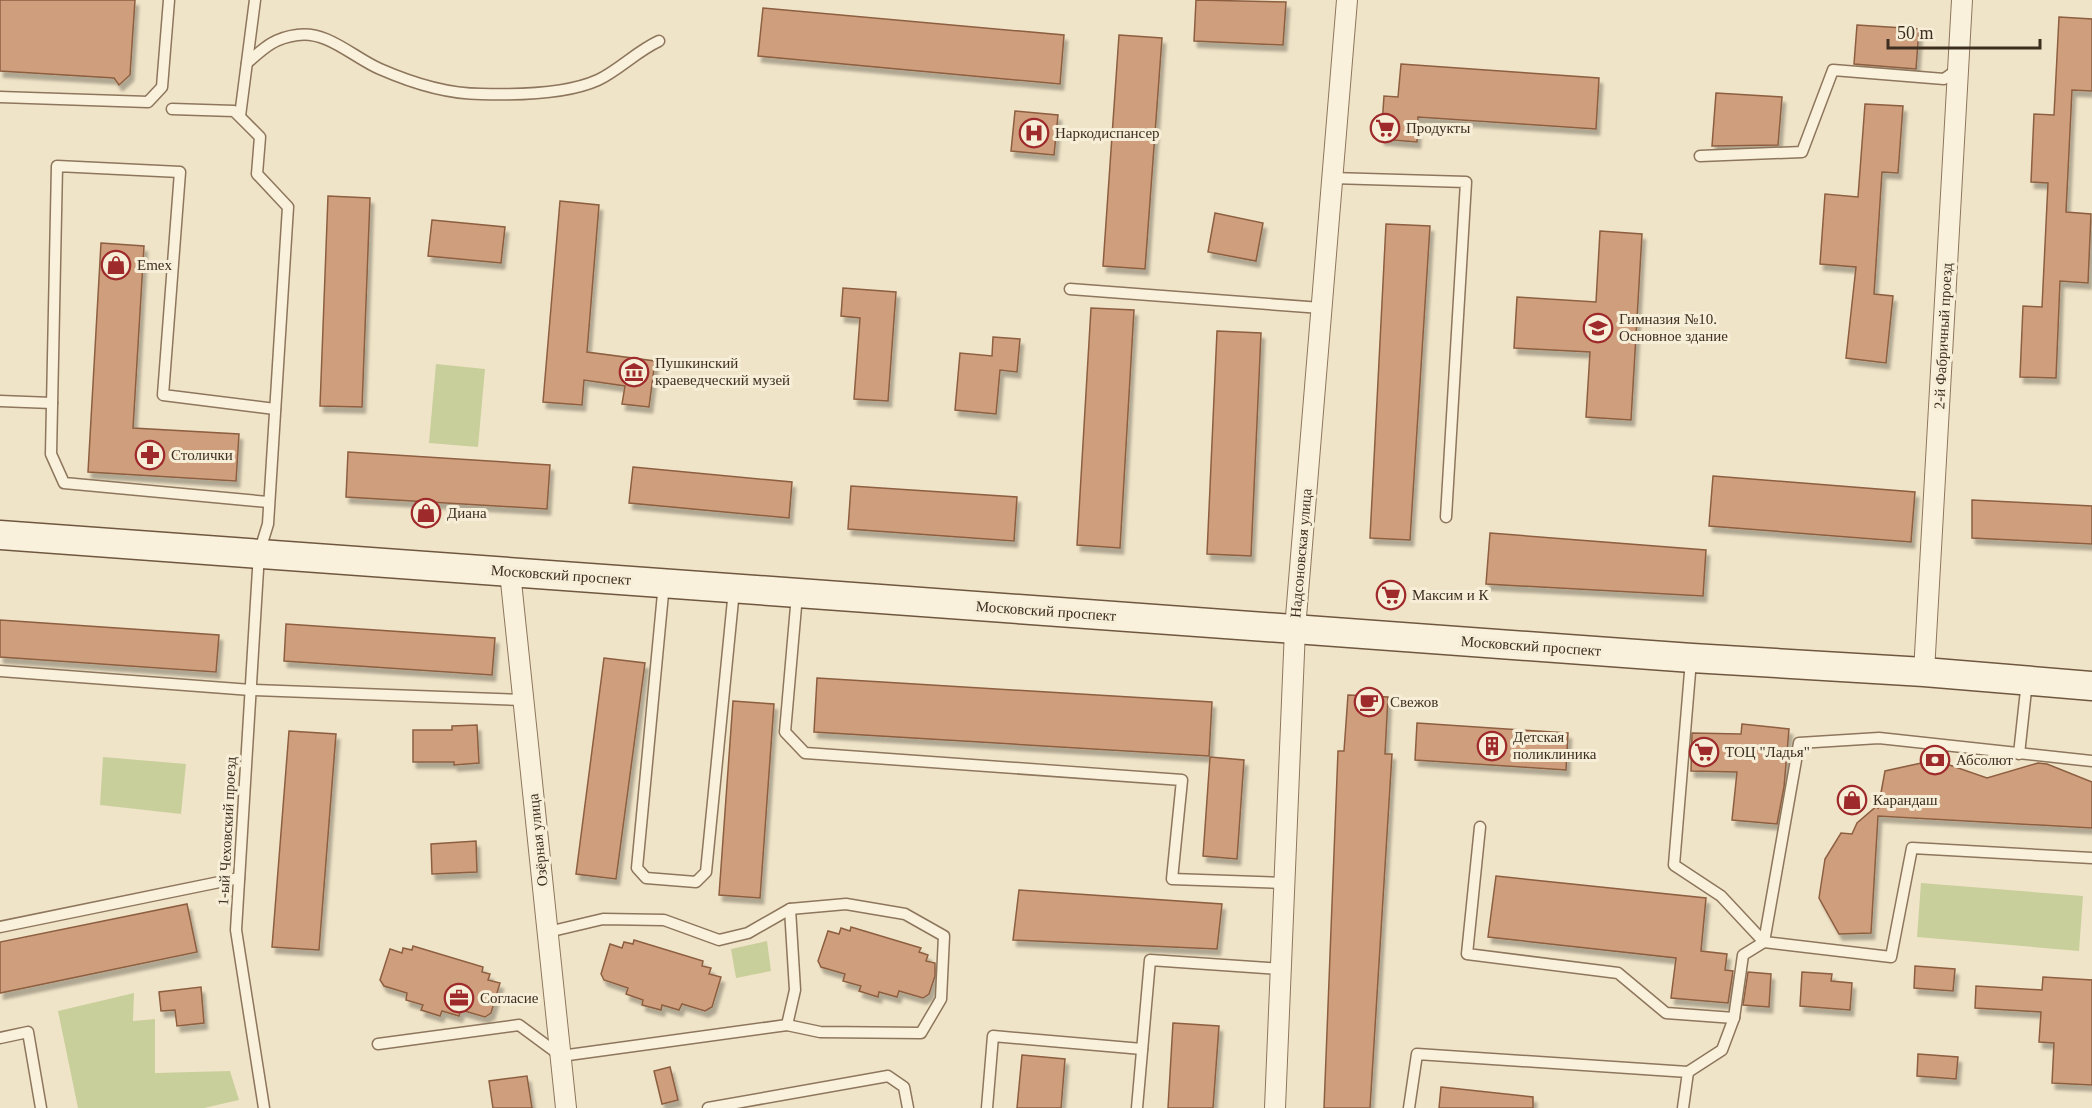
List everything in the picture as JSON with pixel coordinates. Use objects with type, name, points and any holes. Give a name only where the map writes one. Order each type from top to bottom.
[{"type":"main road","name":"Московский проспект","points":[[0,535],[1692,658],[1924,672],[2092,686]]},
{"type":"street","name":"Надсоновская улица","points":[[1275,1108],[1295,629],[1347,0]]},
{"type":"street","name":"2-й Фабричный проезд","points":[[1924,672],[1962,0]]},
{"type":"street","name":"Озёрная улица","points":[[510,572],[566,1108]]},
{"type":"lane","points":[[0,97],[148,102],[162,87],[169,0]]},
{"type":"lane","points":[[240,116],[255,0]]},
{"type":"lane","points":[[247,63],[271,42],[299,34],[319,36],[377,68],[423,86],[479,94],[563,90],[598,80],[643,48],[659,41]]},
{"type":"lane","points":[[1700,156],[1802,152],[1833,69],[1944,79],[1958,68]]},
{"type":"lane","points":[[172,109],[234,111],[240,116]]},
{"type":"lane","name":"1-ый Чеховский проезд","points":[[240,116],[260,137],[257,174],[288,207],[268,524],[259,554],[236,930],[264,1108]]},
{"type":"lane","points":[[268,502],[64,483],[51,454],[57,166],[180,172],[163,395],[275,409]]},
{"type":"lane","points":[[1332,178],[1466,182],[1446,517]]},
{"type":"lane","points":[[1070,289],[1321,308]]},
{"type":"lane","points":[[0,401],[52,403]]},
{"type":"lane","points":[[664,583],[637,868],[646,878],[696,882],[706,872],[734,588]]},
{"type":"lane","points":[[797,592],[785,732],[805,753],[1182,780],[1172,879],[1284,883]]},
{"type":"lane","points":[[1692,658],[1674,865],[1721,896],[1764,942]]},
{"type":"lane","points":[[0,671],[251,690],[523,700]]},
{"type":"lane","points":[[2019,754],[2027,681]]},
{"type":"lane","points":[[1764,942],[1799,743],[1879,738],[2092,762]]},
{"type":"lane","points":[[1480,827],[1467,954],[1618,973],[1666,1012],[1734,1018]]},
{"type":"lane","points":[[1409,1108],[1417,1054],[1688,1072],[1722,1050],[1734,1018],[1743,955],[1764,942],[1891,957],[1912,848],[2092,858]]},
{"type":"lane","points":[[0,927],[240,878]]},
{"type":"lane","points":[[378,1044],[519,1025],[561,1056],[787,1025],[820,1032],[921,1033],[941,999],[944,936],[904,914],[846,904],[790,909],[748,933],[719,940],[664,920],[603,919],[548,932]]},
{"type":"lane","points":[[787,1025],[795,990],[790,909]]},
{"type":"lane","points":[[1137,1108],[1150,960],[1281,969]]},
{"type":"lane","points":[[0,1038],[28,1032],[41,1108]]},
{"type":"lane","points":[[987,1108],[993,1036],[1142,1050]]},
{"type":"lane","points":[[1683,1108],[1688,1072]]},
{"type":"lane","points":[[708,1108],[888,1076],[904,1086],[908,1108]]},
{"type":"green space","points":[[436,364],[485,369],[478,447],[429,443]]},
{"type":"green space","points":[[103,757],[186,764],[181,814],[100,805]]},
{"type":"green space","points":[[1921,883],[2083,896],[2079,951],[1917,937]]},
{"type":"green space","points":[[767,941],[771,971],[736,978],[731,949]]},
{"type":"green space","points":[[134,993],[133,1021],[155,1019],[155,1073],[230,1071],[239,1100],[204,1108],[78,1108],[58,1011]]},
{"type":"building","points":[[0,0],[135,0],[130,75],[119,85],[114,78],[0,71]]},
{"type":"building","points":[[1196,0],[1286,2],[1283,45],[1194,41]]},
{"type":"building","points":[[763,8],[1064,35],[1060,84],[758,56]]},
{"type":"building","points":[[2059,17],[2092,19],[2092,91],[2072,90],[2066,212],[2091,214],[2088,283],[2060,281],[2056,378],[2020,377],[2023,306],[2042,307],[2048,183],[2031,182],[2034,114],[2054,115]]},
{"type":"building","points":[[1857,25],[1919,29],[1916,69],[1854,64]]},
{"type":"building","points":[[1119,35],[1162,38],[1145,269],[1103,266]]},
{"type":"building","points":[[1401,64],[1599,78],[1596,129],[1418,117],[1417,142],[1381,139],[1384,96],[1398,97]]},
{"type":"building","points":[[1716,93],[1782,97],[1778,145],[1712,146]]},
{"type":"building","points":[[1865,104],[1903,106],[1898,173],[1882,172],[1874,294],[1893,296],[1886,363],[1846,358],[1856,267],[1820,264],[1825,194],[1858,197]]},
{"type":"building","name":"Наркодиспансер","points":[[1015,111],[1058,115],[1054,155],[1011,151]]},
{"type":"building","points":[[328,196],[370,198],[362,407],[320,406]]},
{"type":"building","points":[[560,201],[599,205],[587,352],[655,361],[649,407],[622,404],[625,386],[584,380],[582,405],[543,402]]},
{"type":"building","points":[[1215,213],[1263,223],[1256,261],[1208,252]]},
{"type":"building","points":[[432,220],[505,227],[501,263],[428,256]]},
{"type":"building","points":[[1386,224],[1430,226],[1410,540],[1370,538]]},
{"type":"building","points":[[1600,231],[1642,234],[1631,420],[1586,417],[1590,352],[1514,348],[1517,297],[1596,302]]},
{"type":"building","points":[[101,243],[144,246],[133,428],[239,434],[236,481],[88,472]]},
{"type":"building","points":[[843,288],[896,292],[888,401],[854,399],[860,318],[841,316]]},
{"type":"building","points":[[1091,308],[1134,310],[1120,548],[1077,545]]},
{"type":"building","points":[[1217,331],[1261,333],[1251,556],[1207,554]]},
{"type":"building","points":[[993,337],[1020,339],[1017,372],[1000,370],[996,414],[955,410],[960,353],[992,356]]},
{"type":"building","points":[[348,452],[550,465],[547,509],[346,497]]},
{"type":"building","points":[[633,467],[792,482],[789,518],[629,503]]},
{"type":"building","points":[[1713,476],[1915,492],[1911,542],[1709,526]]},
{"type":"building","points":[[851,486],[1017,497],[1014,541],[848,529]]},
{"type":"building","points":[[1972,500],[2092,506],[2092,544],[1972,538]]},
{"type":"building","points":[[1490,533],[1706,550],[1703,596],[1486,584]]},
{"type":"building","points":[[0,620],[219,635],[216,672],[0,657]]},
{"type":"building","points":[[286,624],[495,638],[492,675],[284,661]]},
{"type":"building","points":[[604,658],[645,663],[616,879],[576,874]]},
{"type":"building","points":[[817,678],[1212,702],[1209,756],[814,732]]},
{"type":"building","points":[[1348,695],[1388,697],[1385,754],[1392,754],[1370,1108],[1324,1108],[1338,751],[1344,751]]},
{"type":"building","points":[[733,701],[774,704],[760,898],[719,895]]},
{"type":"building","name":"Детская поликлиника","points":[[1417,723],[1568,733],[1566,770],[1415,760]]},
{"type":"building","points":[[1742,724],[1789,729],[1784,787],[1777,824],[1732,820],[1737,772],[1691,771],[1692,733],[1741,734]]},
{"type":"building","points":[[477,725],[479,763],[454,765],[454,762],[413,762],[413,730],[452,730],[452,726]]},
{"type":"building","points":[[289,731],[336,734],[319,950],[272,947]]},
{"type":"building","points":[[1210,757],[1244,760],[1237,859],[1203,856]]},
{"type":"building","points":[[1935,760],[1987,778],[2038,763],[2047,764],[2092,782],[2092,828],[1878,816],[1871,933],[1839,934],[1819,898],[1825,859],[1841,833],[1852,834],[1857,823],[1878,805],[1878,809],[1885,771]]},
{"type":"building","points":[[476,841],[477,872],[432,874],[431,844]]},
{"type":"building","points":[[1496,876],[1706,898],[1701,951],[1727,954],[1725,970],[1733,971],[1728,1003],[1671,998],[1676,958],[1488,937]]},
{"type":"building","points":[[1019,890],[1222,904],[1217,949],[1013,940]]},
{"type":"building","points":[[187,904],[197,952],[0,993],[0,942]]},
{"type":"building","points":[[851,927],[921,948],[919,952],[928,955],[926,961],[935,963],[935,976],[929,994],[923,998],[899,991],[897,997],[879,992],[878,997],[859,991],[861,986],[843,981],[845,974],[821,967],[818,961],[828,931],[839,934],[841,928],[850,931]]},
{"type":"building","points":[[634,940],[703,961],[702,966],[711,968],[709,974],[721,977],[712,1007],[705,1011],[682,1004],[679,1010],[662,1005],[661,1010],[642,1005],[643,1000],[626,994],[628,988],[604,980],[601,974],[610,944],[622,948],[624,942],[633,944]]},
{"type":"building","points":[[413,946],[483,967],[482,972],[490,974],[488,980],[500,983],[491,1013],[485,1017],[461,1010],[459,1016],[442,1011],[440,1016],[421,1010],[423,1005],[406,1000],[407,993],[384,986],[380,980],[390,949],[402,953],[403,948],[412,950]]},
{"type":"building","points":[[1915,966],[1955,969],[1953,991],[1914,988]]},
{"type":"building","points":[[1748,972],[1771,974],[1769,1007],[1743,1005]]},
{"type":"building","points":[[1802,972],[1832,974],[1831,981],[1852,983],[1850,1010],[1800,1006]]},
{"type":"building","points":[[2043,977],[2092,980],[2092,1085],[2052,1083],[2054,1043],[2039,1042],[2041,1012],[1975,1008],[1976,986],[2042,990]]},
{"type":"building","points":[[201,987],[204,1023],[177,1026],[175,1010],[161,1011],[159,992]]},
{"type":"building","points":[[1173,1023],[1219,1026],[1213,1108],[1168,1108]]},
{"type":"building","points":[[1918,1054],[1958,1057],[1956,1079],[1917,1076]]},
{"type":"building","points":[[1022,1055],[1065,1059],[1061,1108],[1017,1108]]},
{"type":"building","points":[[670,1067],[678,1100],[662,1104],[654,1071]]},
{"type":"building","points":[[527,1076],[532,1108],[493,1108],[489,1081]]},
{"type":"building","points":[[1441,1087],[1533,1097],[1533,1108],[1439,1108]]},
{"type":"place","name":"Продукты","points":[[1385,128]]},
{"type":"place","name":"Наркодиспансер","points":[[1034,133]]},
{"type":"place","name":"Emex","points":[[116,265]]},
{"type":"place","name":"Гимназия №10. Основное здание","points":[[1598,328]]},
{"type":"place","name":"Пушкинский краеведческий музей","points":[[634,372]]},
{"type":"place","name":"Столички","points":[[150,455]]},
{"type":"place","name":"Диана","points":[[426,513]]},
{"type":"place","name":"Максим и К","points":[[1391,595]]},
{"type":"place","name":"Свежов","points":[[1369,702]]},
{"type":"place","name":"Детская поликлиника","points":[[1492,746]]},
{"type":"place","name":"ТОЦ \"Ладья\"","points":[[1704,752]]},
{"type":"place","name":"Абсолют","points":[[1935,760]]},
{"type":"place","name":"Карандаш","points":[[1852,800]]},
{"type":"place","name":"Согласие","points":[[459,998]]}]
